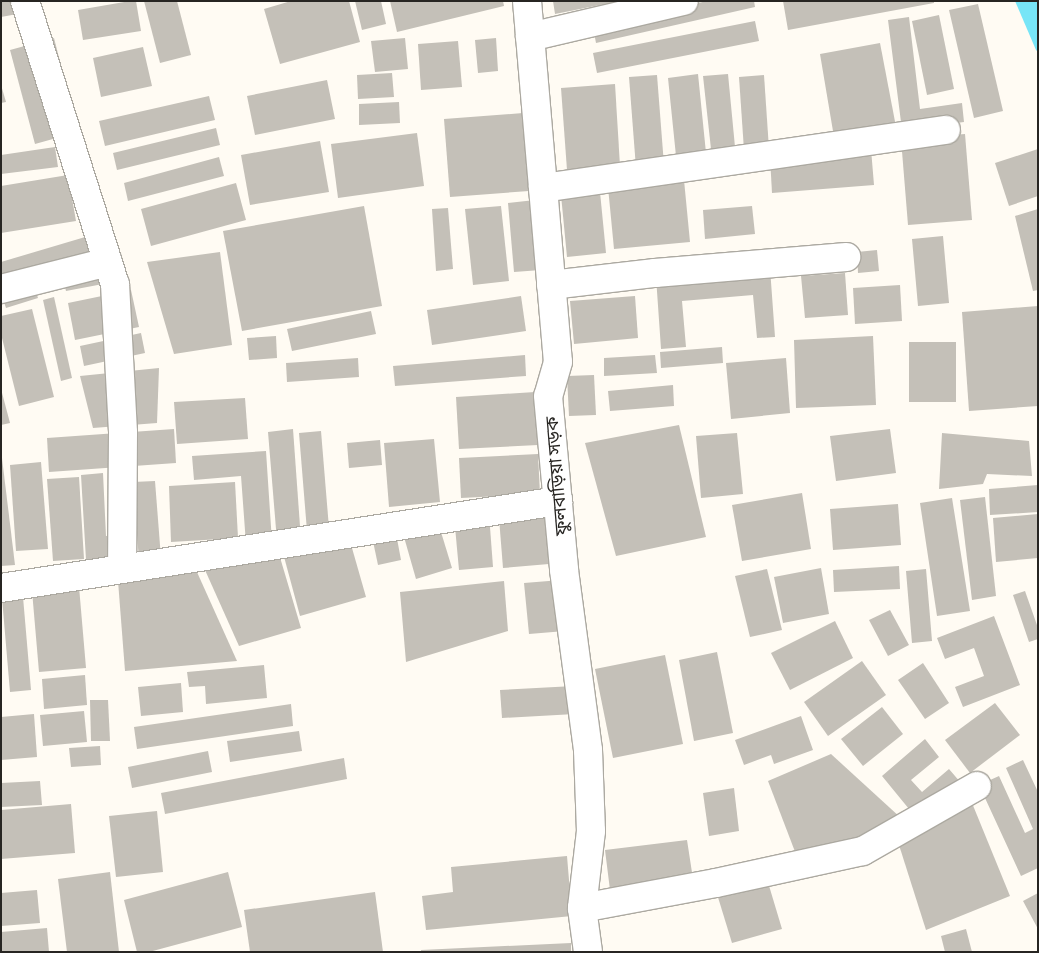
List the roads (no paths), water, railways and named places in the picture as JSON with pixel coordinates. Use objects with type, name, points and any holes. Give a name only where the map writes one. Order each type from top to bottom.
[{"type":"street","points":[[25,1],[115,284],[123,433],[122,569]]},
{"type":"street","name":"ফুলবাড়িয়া সড়ক","points":[[527,1],[558,362],[548,396],[564,570],[588,750],[591,831],[582,908],[588,952]]},
{"type":"street","points":[[530,37],[684,1]]},
{"type":"street","points":[[543,188],[946,130]]},
{"type":"street","points":[[551,285],[655,273],[846,257]]},
{"type":"street","points":[[1,289],[108,262]]},
{"type":"street","points":[[1,588],[558,501]]},
{"type":"street","points":[[582,908],[716,883],[863,851],[977,786]]},
{"type":"water","points":[[1015,1],[1038,1],[1038,52],[1036,50]]}]
